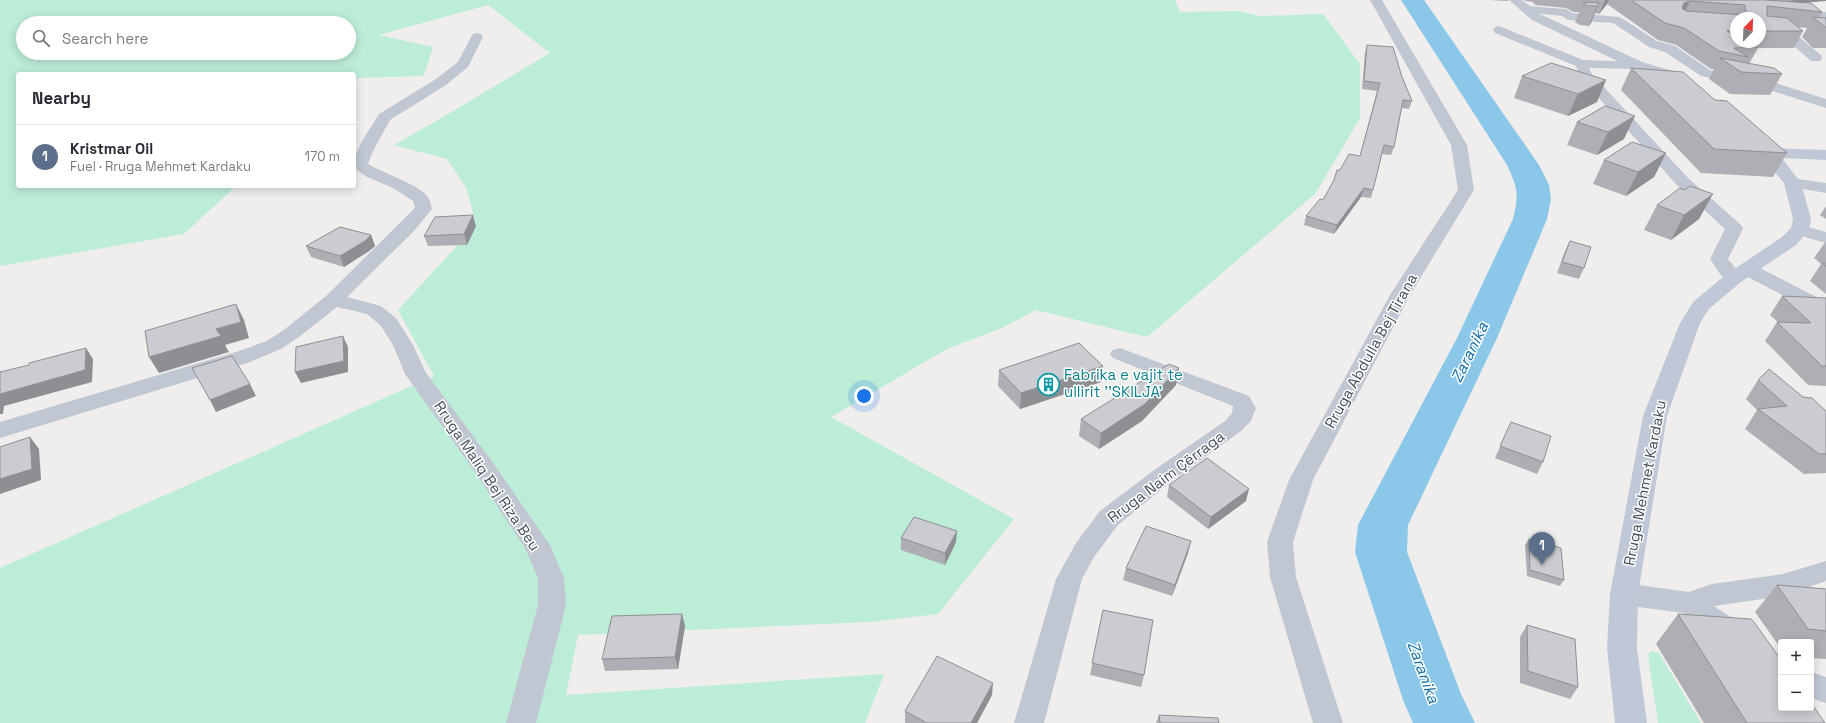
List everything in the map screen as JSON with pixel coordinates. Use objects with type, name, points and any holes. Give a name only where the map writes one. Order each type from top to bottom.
[{"type":"main road","points":[[1800,230],[1802,219],[1792,183],[1777,163],[1762,148],[1826,156]]},
{"type":"main road","name":"Rruga Mehmet Kardaku","points":[[1631,723],[1622,648],[1624,594],[1656,416],[1670,374],[1690,323],[1701,305],[1740,274],[1789,240],[1800,230]]},
{"type":"street","name":"Rruga Abdulla Bej Tirana","points":[[1328,723],[1283,578],[1280,542],[1301,480],[1400,295],[1466,190],[1459,145],[1376,0]]},
{"type":"street","points":[[1515,0],[1536,16],[1637,64],[1671,75],[1698,89]]},
{"type":"street","points":[[1779,13],[1801,9],[1816,23]]},
{"type":"street","points":[[1527,10],[1566,13],[1568,16],[1616,20],[1653,44],[1670,49],[1706,73]]},
{"type":"street","points":[[1768,28],[1783,30],[1816,23]]},
{"type":"street","points":[[1499,30],[1581,64],[1637,64]]},
{"type":"street","points":[[1783,30],[1816,58]]},
{"type":"street","points":[[0,430],[243,357],[274,345],[292,333],[333,300],[403,232],[424,209],[421,198],[399,185],[372,174],[360,165],[365,151],[384,117],[441,82],[463,64],[477,38]]},
{"type":"street","points":[[1581,64],[1586,75],[1677,176],[1734,228],[1734,233],[1723,249],[1719,259],[1740,274],[1814,302],[1826,310]]},
{"type":"street","points":[[1671,75],[1683,73],[1706,73],[1727,76],[1745,82],[1772,86],[1826,104]]},
{"type":"street","points":[[1792,183],[1826,188]]},
{"type":"street","points":[[1800,230],[1826,238]]},
{"type":"street","name":"Rruga Maliq Bej Riza Beu","points":[[333,300],[374,310],[389,322],[403,345],[416,374],[483,466],[537,545],[551,578],[552,605],[521,723]]},
{"type":"street","name":"Rruga Naim Çërraga","points":[[1029,723],[1069,579],[1085,550],[1109,518],[1165,474],[1233,426],[1244,416],[1246,408],[1241,401],[1120,354]]},
{"type":"street","points":[[1689,603],[1712,595],[1783,585],[1826,571]]},
{"type":"street","points":[[1624,594],[1689,603],[1730,630],[1750,650]]},
{"type":"street","points":[[1814,686],[1826,690]]},
{"type":"green space","points":[[0,0],[1175,0],[1180,12],[1237,11],[1260,16],[1323,14],[1360,64],[1360,118],[1315,194],[1147,337],[1036,310],[1004,327],[947,349],[831,417],[1014,519],[938,614],[869,622],[578,635],[566,695],[884,674],[865,723],[0,723],[0,568],[434,376],[398,310],[476,225],[467,189],[447,159],[394,145],[550,53],[488,5],[379,35],[433,47],[424,76],[358,78],[356,80],[356,72],[16,72],[16,188],[234,188],[184,234],[0,266]]},
{"type":"green space","points":[[1651,651],[1659,653],[1701,723],[1658,723],[1648,655]]},
{"type":"building","points":[[1631,0],[1765,0],[1811,3],[1822,12],[1767,6],[1767,16],[1787,18],[1803,31],[1766,31],[1766,12],[1746,12],[1745,5],[1690,1],[1684,3],[1682,8],[1686,11],[1730,14],[1730,31],[1727,31],[1730,33],[1730,48],[1734,48],[1748,57],[1719,51],[1684,28],[1665,23]]},
{"type":"building","points":[[1583,2],[1599,3],[1597,6],[1588,6]]},
{"type":"building","points":[[1813,17],[1826,18],[1826,27],[1825,27]]},
{"type":"building","points":[[1367,45],[1393,47],[1402,77],[1412,101],[1403,100],[1394,147],[1384,145],[1373,190],[1364,188],[1337,225],[1306,216],[1320,199],[1323,200],[1334,180],[1337,170],[1340,170],[1349,154],[1360,156],[1380,83],[1364,81]]},
{"type":"building","points":[[1720,58],[1774,68],[1782,74],[1741,72]]},
{"type":"building","points":[[1551,63],[1606,80],[1578,94],[1522,76]]},
{"type":"building","points":[[1631,68],[1683,72],[1715,100],[1727,101],[1787,153],[1714,149]]},
{"type":"building","points":[[1605,106],[1635,116],[1608,132],[1577,122]]},
{"type":"building","points":[[1632,142],[1666,153],[1638,172],[1604,160]]},
{"type":"building","points":[[1690,186],[1713,194],[1684,215],[1657,205],[1680,188],[1684,190]]},
{"type":"building","points":[[473,215],[464,234],[424,236],[435,217]]},
{"type":"building","points":[[340,227],[371,235],[365,241],[340,256],[306,246]]},
{"type":"building","points":[[1570,241],[1591,247],[1584,268],[1562,262]]},
{"type":"building","points":[[1782,296],[1826,298],[1826,366],[1822,366],[1777,322],[1811,323]]},
{"type":"building","points":[[236,304],[241,322],[216,329],[221,336],[149,357],[145,331]]},
{"type":"building","points":[[343,336],[344,361],[295,372],[296,347]]},
{"type":"building","points":[[1079,343],[1103,366],[1021,393],[999,370]]},
{"type":"building","points":[[86,348],[85,370],[0,394],[0,372]]},
{"type":"building","points":[[232,356],[250,384],[210,400],[192,368]]},
{"type":"building","points":[[1169,364],[1179,368],[1145,404],[1101,433],[1081,419]]},
{"type":"building","points":[[1769,369],[1803,397],[1812,398],[1826,411],[1826,454],[1819,454],[1758,409],[1787,406],[1758,380]]},
{"type":"building","points":[[1511,422],[1551,436],[1543,462],[1500,446]]},
{"type":"building","points":[[30,437],[32,469],[0,479],[0,447]]},
{"type":"building","points":[[1207,458],[1249,489],[1211,517],[1169,485]]},
{"type":"building","points":[[914,517],[957,531],[945,553],[901,538]]},
{"type":"building","points":[[1146,526],[1191,541],[1175,585],[1126,568]]},
{"type":"building","points":[[1529,539],[1561,548],[1564,580],[1530,570]]},
{"type":"building","points":[[1777,585],[1826,589],[1826,631],[1808,629]]},
{"type":"building","points":[[1103,610],[1153,620],[1144,675],[1092,663]]},
{"type":"building","points":[[682,614],[675,657],[602,659],[612,616]]},
{"type":"building","points":[[1678,614],[1751,619],[1778,656],[1778,711],[1814,711],[1814,707],[1825,723],[1747,723]]},
{"type":"building","points":[[1527,625],[1575,639],[1578,687],[1528,671]]},
{"type":"building","points":[[937,656],[993,683],[971,723],[927,723],[905,711]]},
{"type":"building","points":[[1159,715],[1218,718],[1219,723],[1160,723]]},
{"type":"waterway","name":"Zaranika","points":[[1412,0],[1507,139],[1523,165],[1533,185],[1534,199],[1530,219],[1477,338],[1383,525],[1381,552],[1433,700],[1444,723]]},
{"type":"place","name":"Fabrika e vajit te ullirit ''SKILJA'","points":[[1049,384]]},
{"type":"place","name":"Kristmar Oil","points":[[1542,565]]}]
